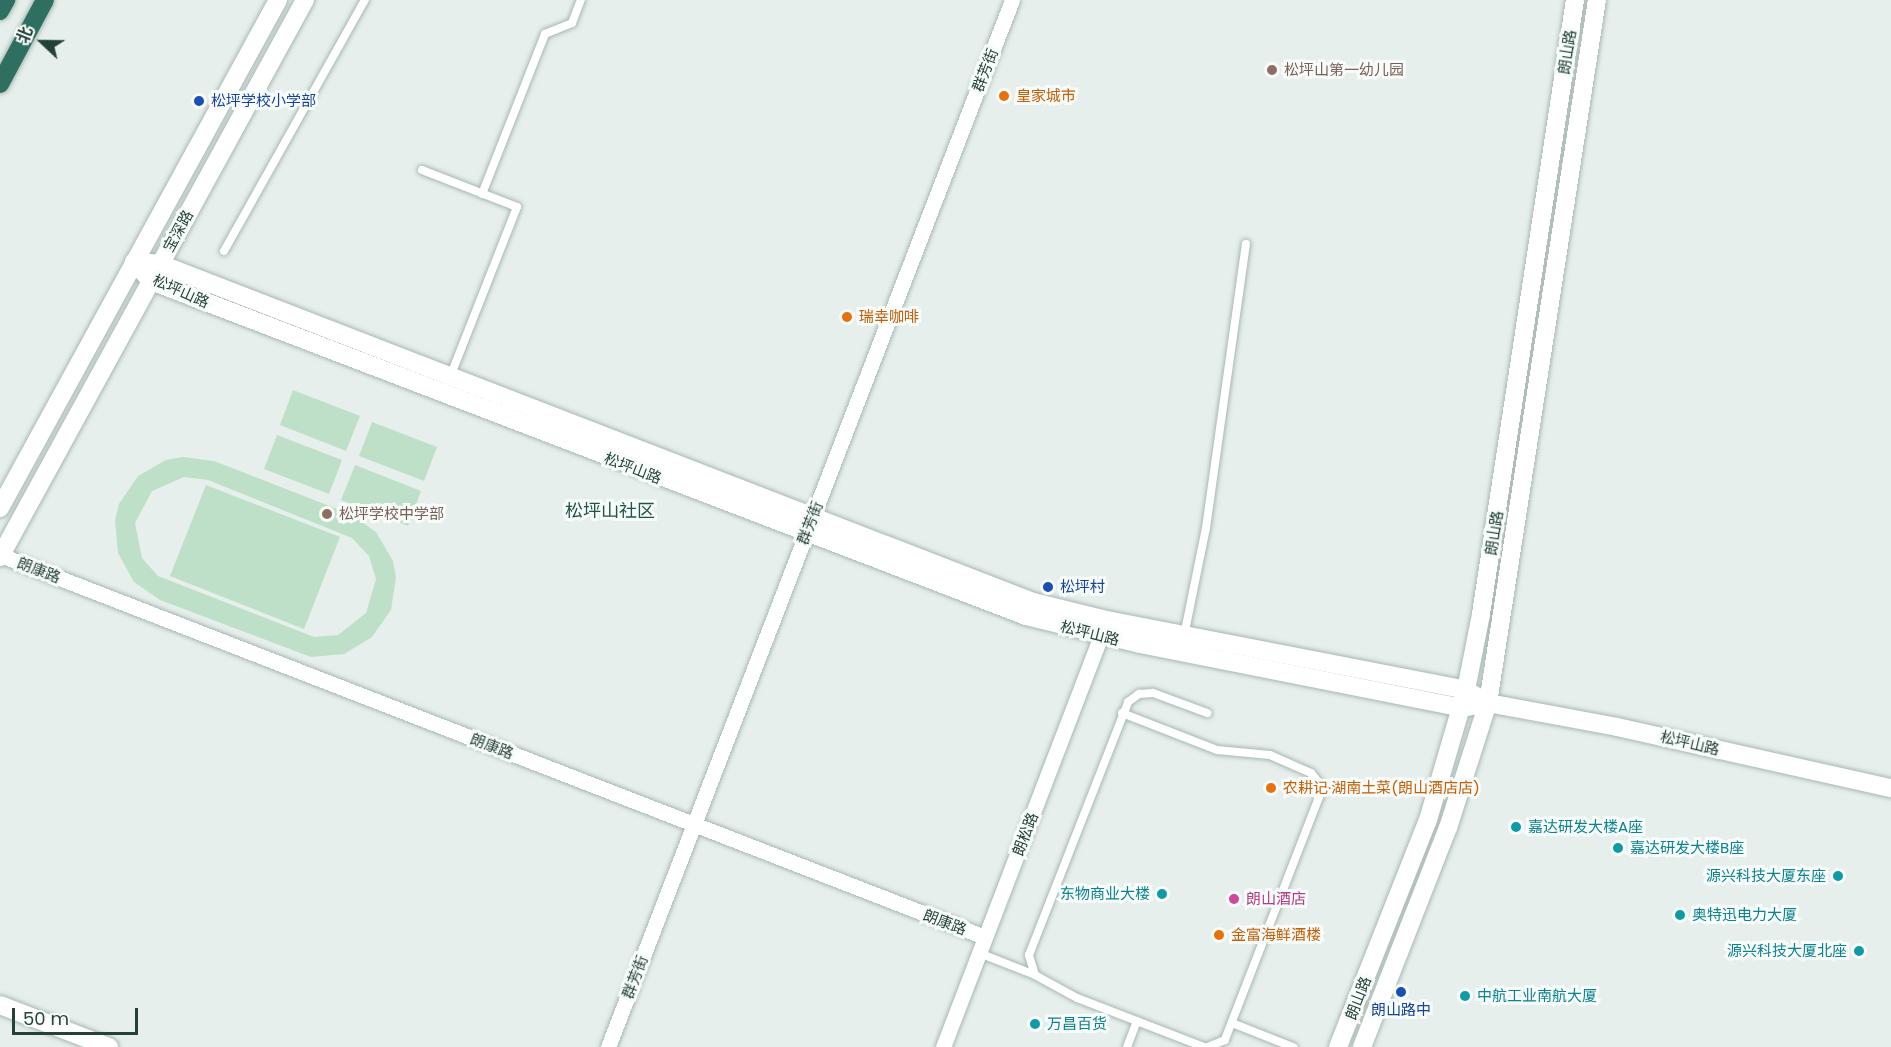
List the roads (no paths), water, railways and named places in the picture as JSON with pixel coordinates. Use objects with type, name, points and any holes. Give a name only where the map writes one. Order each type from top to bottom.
[{"type":"highway","points":[[0,11],[6,0]]},
{"type":"highway","points":[[0,84],[45,0]]},
{"type":"street","name":"宝深路","points":[[0,508],[278,0]]},
{"type":"street","name":"宝深路","points":[[0,556],[305,0]]},
{"type":"street","name":"群芳街","points":[[608,1047],[1012,0]]},
{"type":"street","name":"朗山路","points":[[1338,1047],[1428,820],[1462,708],[1481,614],[1575,0]]},
{"type":"street","name":"朗山路","points":[[1362,1047],[1448,828],[1488,703],[1597,0]]},
{"type":"street","name":"松坪山路","points":[[134,262],[160,264],[451,377],[810,526]]},
{"type":"street","name":"松坪山路","points":[[134,262],[151,281],[443,395],[1104,628],[1462,708],[1488,703]]},
{"type":"street","name":"朗康路","points":[[0,556],[985,937]]},
{"type":"street","name":"朗松路","points":[[943,1047],[1104,628]]},
{"type":"street","name":"松坪山路","points":[[1183,644],[1466,690],[1488,703],[1617,727],[1891,788]]},
{"type":"street","points":[[0,1005],[109,1047]]},
{"type":"lane","points":[[224,251],[365,0]]},
{"type":"lane","points":[[482,194],[545,34],[572,22],[580,0]]},
{"type":"lane","points":[[422,171],[516,207],[443,395]]},
{"type":"lane","points":[[1183,644],[1206,528],[1246,244]]},
{"type":"lane","points":[[1035,975],[1029,955],[1031,942],[1122,713],[1133,698],[1146,692],[1207,713]]},
{"type":"lane","points":[[979,953],[1035,975],[1077,998],[1206,1047],[1225,1040],[1321,792],[1320,784],[1311,772],[1270,755],[1217,750],[1122,713]]},
{"type":"lane","points":[[1127,1047],[1137,1021]]},
{"type":"lane","points":[[1232,1023],[1293,1047]]},
{"type":"place","name":"松坪山第一幼儿园","points":[[1272,70]]},
{"type":"place","name":"皇家城市","points":[[1004,96]]},
{"type":"place","name":"松坪学校小学部","points":[[199,101]]},
{"type":"place","name":"瑞幸咖啡","points":[[847,317]]},
{"type":"place","name":"松坪学校中学部","points":[[327,514]]},
{"type":"place","name":"松坪村","points":[[1048,587]]},
{"type":"place","name":"农耕记·湖南土菜(朗山酒店店)","points":[[1271,788]]},
{"type":"place","name":"嘉达研发大楼A座","points":[[1516,827]]},
{"type":"place","name":"嘉达研发大楼B座","points":[[1618,848]]},
{"type":"place","name":"源兴科技大厦东座","points":[[1838,876]]},
{"type":"place","name":"东物商业大楼","points":[[1162,894]]},
{"type":"place","name":"朗山酒店","points":[[1234,899]]},
{"type":"place","name":"奥特迅电力大厦","points":[[1680,915]]},
{"type":"place","name":"金富海鲜酒楼","points":[[1219,935]]},
{"type":"place","name":"源兴科技大厦北座","points":[[1859,951]]},
{"type":"place","name":"朗山路中","points":[[1401,992]]},
{"type":"place","name":"中航工业南航大厦","points":[[1465,996]]},
{"type":"place","name":"万昌百货","points":[[1035,1024]]},
{"type":"district","name":"松坪山社区","points":[[610,511]]}]
